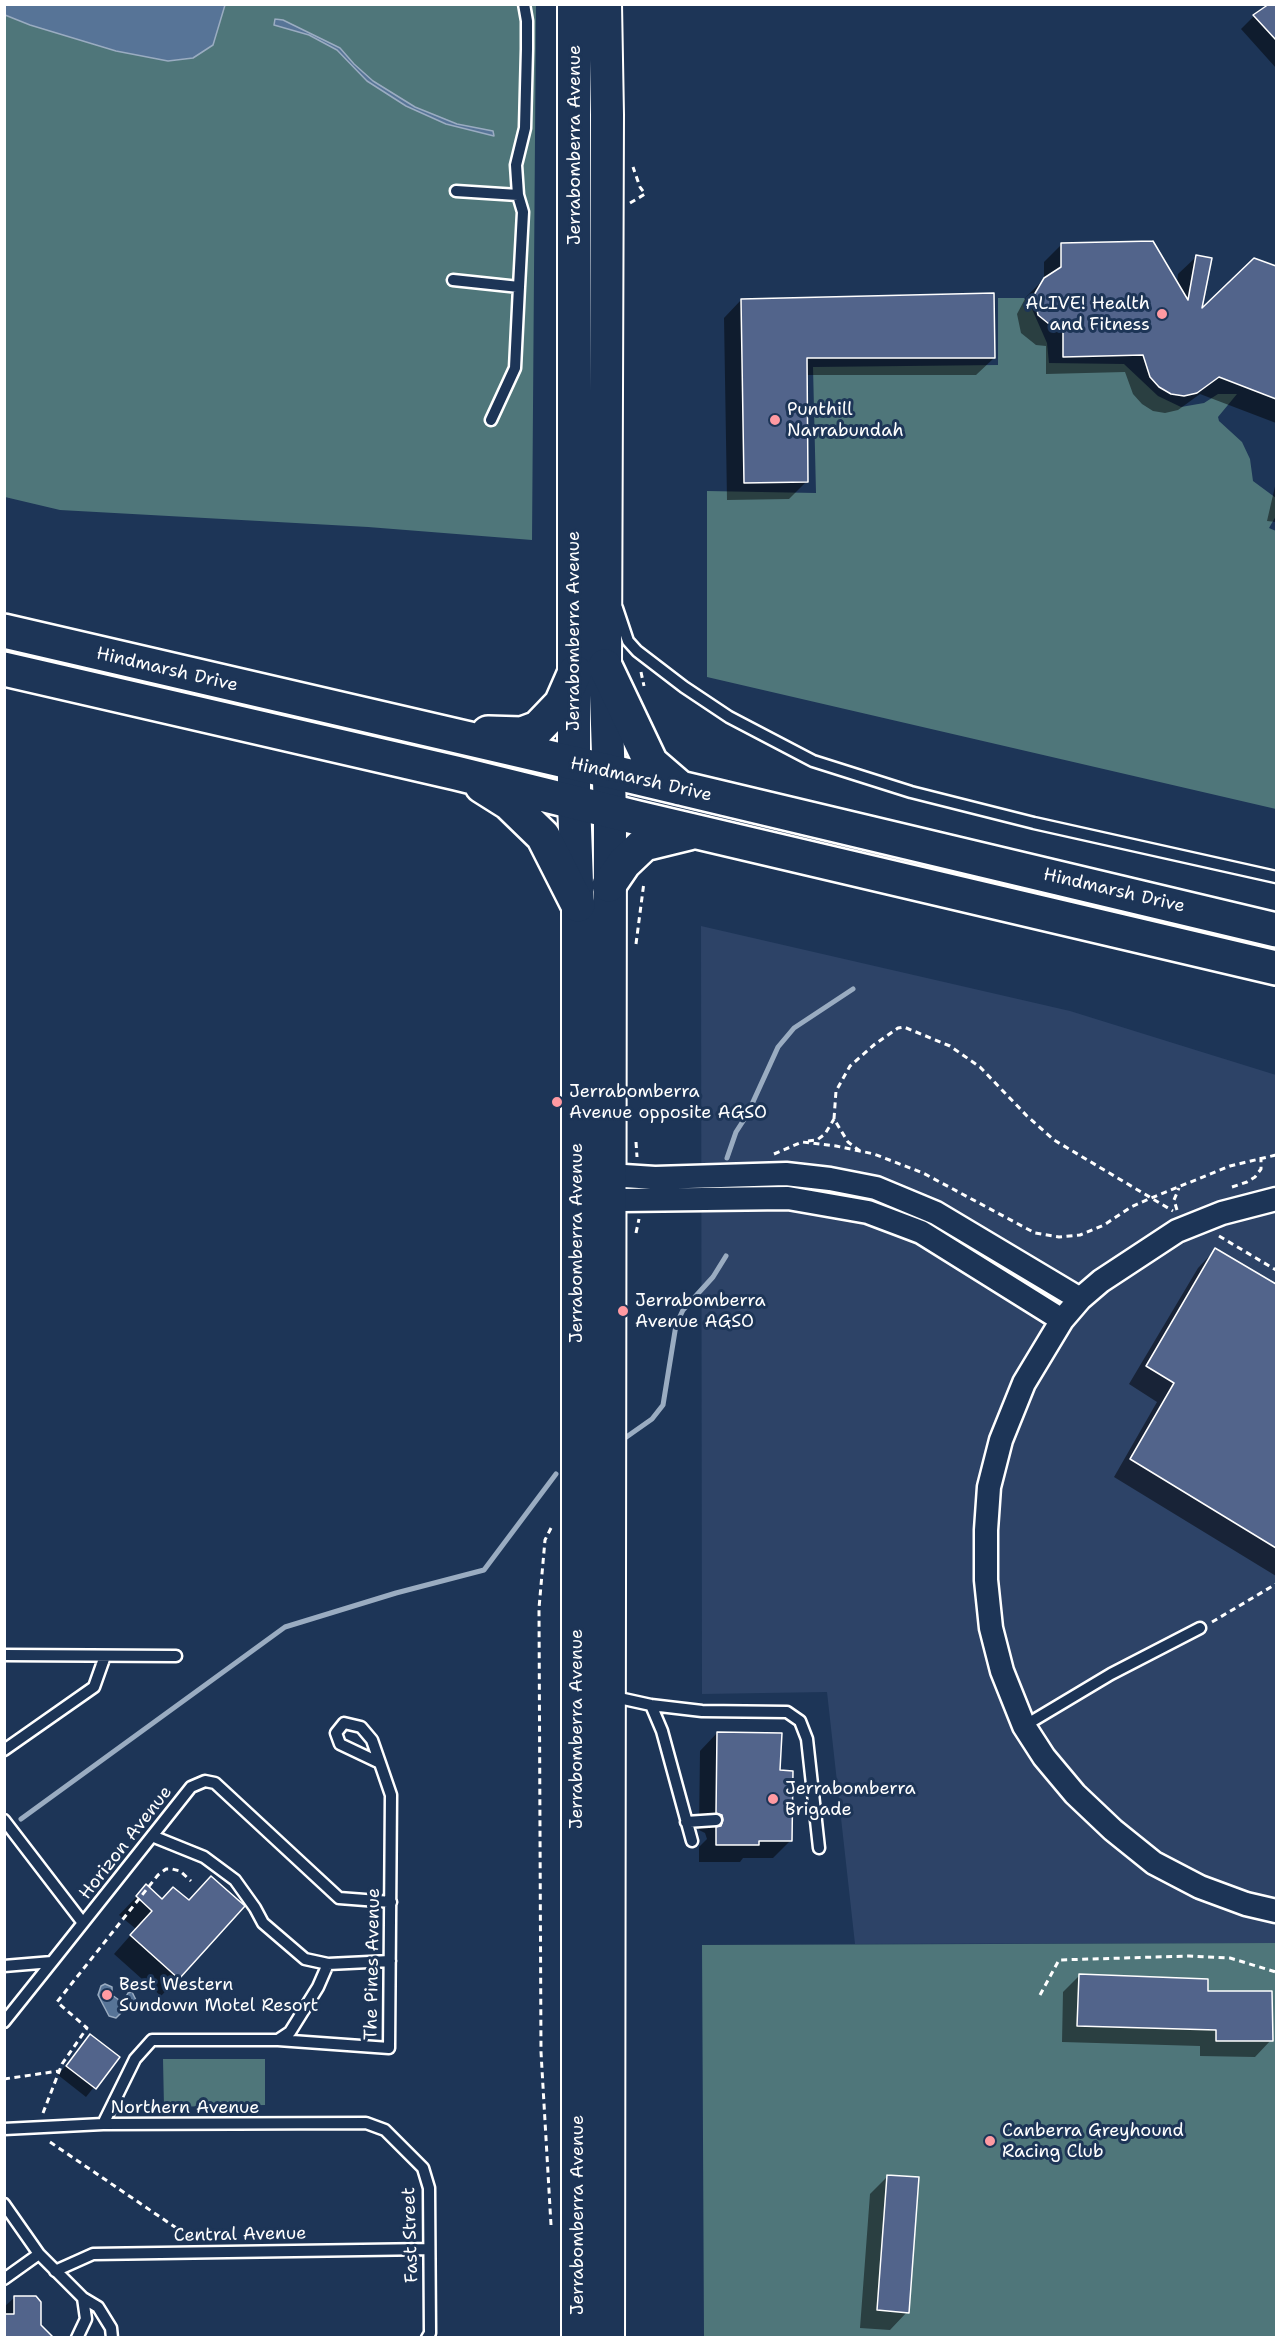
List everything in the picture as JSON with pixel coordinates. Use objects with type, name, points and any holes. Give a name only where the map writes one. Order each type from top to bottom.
[{"type":"main road","name":"Hindmarsh Drive","points":[[4,631],[609,771],[1276,930]]},
{"type":"main road","name":"Hindmarsh Drive","points":[[4,669],[456,773],[1276,968]]},
{"type":"main road","points":[[379,719],[511,735],[522,734],[538,728],[554,714],[590,669],[651,763],[681,789]]},
{"type":"main road","points":[[456,773],[509,803],[543,836],[578,905]]},
{"type":"main road","points":[[609,885],[624,863],[644,844],[697,831]]},
{"type":"street","name":"Jerrabomberra Avenue","points":[[574,4],[573,407],[590,669],[609,771],[609,1187],[622,1243],[593,1693],[578,2337]]},
{"type":"street","name":"Jerrabomberra Avenue","points":[[605,4],[607,115],[603,223],[606,574],[575,764],[574,802],[578,905],[577,1244],[593,1693],[608,2337]]},
{"type":"street","points":[[575,188],[603,223],[575,258]]},
{"type":"street","points":[[609,1187],[656,1178],[786,1174],[830,1179],[876,1188],[936,1213],[1080,1299]]},
{"type":"street","points":[[577,1189],[609,1187],[788,1198],[868,1212],[921,1232],[1062,1320]]},
{"type":"street","points":[[1276,1198],[1194,1223],[1139,1255],[1080,1299],[1062,1320],[1038,1359],[1011,1413],[989,1487],[986,1530],[986,1580],[992,1628],[1002,1671],[1024,1726],[1044,1757],[1075,1794],[1113,1830],[1154,1863],[1200,1887],[1246,1904],[1276,1911]]},
{"type":"street","points":[[577,1244],[622,1243]]},
{"type":"lane","points":[[491,420],[515,368],[522,212],[518,195],[516,165],[525,128],[527,39],[524,4]]},
{"type":"lane","points":[[456,191],[518,195]]},
{"type":"lane","points":[[453,280],[519,287]]},
{"type":"lane","points":[[606,574],[628,641],[637,651],[684,687],[729,717],[813,761],[911,792],[1034,823],[1276,878]]},
{"type":"lane","points":[[1024,1726],[1111,1674],[1200,1628]]},
{"type":"lane","points":[[4,1655],[176,1656]]},
{"type":"lane","points":[[4,1750],[94,1687],[105,1656]]},
{"type":"lane","points":[[593,1693],[651,1705],[702,1711],[787,1712],[800,1721],[807,1738],[819,1848]]},
{"type":"lane","points":[[651,1705],[662,1731],[692,1841]]},
{"type":"lane","name":"The Pines Avenue","points":[[103,2124],[135,2059],[152,2040],[278,2040],[389,2048],[391,1795],[380,1763]]},
{"type":"lane","name":"Horizon Avenue","points":[[4,2022],[191,1787],[205,1781],[215,1783],[339,1898],[391,1902]]},
{"type":"lane","points":[[4,1820],[83,1923]]},
{"type":"lane","points":[[687,1822],[716,1820]]},
{"type":"lane","points":[[152,1836],[204,1857],[235,1880],[263,1923],[304,1959],[328,1964],[390,1961]]},
{"type":"lane","points":[[4,1966],[52,1962]]},
{"type":"lane","points":[[278,2040],[290,2032],[318,1987],[328,1964]]},
{"type":"lane","name":"Northern Avenue","points":[[4,2129],[103,2124],[366,2124]]},
{"type":"lane","name":"Fast Street","points":[[366,2124],[385,2130],[423,2168],[429,2188],[430,2332],[427,2337]]},
{"type":"lane","points":[[4,2204],[39,2254],[82,2298],[99,2307],[111,2328],[112,2337]]},
{"type":"lane","name":"Central Avenue","points":[[56,2271],[93,2253],[429,2249]]},
{"type":"lane","points":[[4,2279],[39,2254]]},
{"type":"lane","points":[[77,2337],[86,2319],[82,2298]]},
{"type":"path","points":[[636,948],[645,873]]},
{"type":"path","points":[[802,1142],[817,1140],[825,1134],[834,1119],[836,1091],[850,1066],[875,1044],[898,1028],[904,1027],[950,1046],[980,1067],[1027,1116],[1054,1140],[1177,1213],[1174,1200],[1180,1187]]},
{"type":"path","points":[[834,1119],[848,1142],[862,1152],[923,1173],[1035,1233],[1059,1237],[1080,1235],[1104,1225],[1131,1207],[1150,1198],[1230,1166],[1276,1155]]},
{"type":"path","points":[[636,1136],[637,1156],[643,1165]]},
{"type":"path","points":[[1225,1190],[1255,1177],[1261,1169],[1261,1157]]},
{"type":"path","points":[[622,1243],[637,1221],[648,1214]]},
{"type":"path","points":[[1217,1235],[1276,1270]]},
{"type":"path","points":[[552,2233],[541,2052],[539,1608],[545,1540],[555,1518]]},
{"type":"path","points":[[1200,1628],[1276,1584]]},
{"type":"path","points":[[191,1881],[180,1871],[172,1869],[166,1869],[158,1875],[57,2002],[87,2028],[62,2064],[42,2116],[40,2136],[195,2240]]},
{"type":"path","points":[[1041,1995],[1059,1960],[1189,1956],[1230,1958],[1276,1972]]},
{"type":"path","points":[[4,2079],[59,2071]]},
{"type":"shaded area","points":[[4,5],[225,5],[213,45],[193,58],[168,61],[116,51],[30,25],[5,15]]},
{"type":"shaded area","points":[[275,19],[283,20],[340,48],[373,81],[415,107],[457,124],[493,131],[494,136],[446,124],[406,106],[367,81],[337,50],[309,35],[274,25]]},
{"type":"shaded area","points":[[701,926],[1070,1011],[1276,1075],[1276,1943],[855,1944],[827,1692],[702,1694]]},
{"type":"shaded area","points":[[105,1984],[112,1987],[112,1995],[119,2000],[124,2000],[128,1993],[132,1992],[137,2002],[136,2006],[126,2008],[116,2018],[109,2016],[98,1995],[101,1986]]},
{"type":"green space","points":[[5,5],[536,5],[532,540],[368,527],[60,510],[5,497]]},
{"type":"green space","points":[[998,298],[1024,298],[1032,309],[1047,343],[1049,363],[1124,364],[1158,396],[1181,407],[1204,403],[1218,394],[1237,394],[1218,417],[1219,421],[1242,442],[1250,459],[1253,481],[1276,498],[1276,516],[1269,528],[1276,531],[1276,809],[707,677],[707,491],[816,493],[813,367],[998,365]]},
{"type":"green space","name":"Canberra Greyhound Racing Club","points":[[1276,1943],[1276,2337],[704,2337],[702,1945]]},
{"type":"green space","points":[[163,2059],[265,2059],[265,2105],[164,2107]]},
{"type":"building","points":[[1269,4],[1276,4],[1276,40],[1253,15]]},
{"type":"building","points":[[1153,241],[1188,300],[1196,255],[1212,258],[1202,308],[1254,258],[1276,266],[1276,399],[1219,377],[1197,393],[1184,396],[1171,394],[1159,387],[1150,377],[1143,355],[1063,357],[1063,329],[1054,328],[1038,315],[1034,295],[1044,278],[1061,267],[1061,243]]},
{"type":"building","name":"Punthill Narrabundah","points":[[994,293],[995,358],[807,358],[808,482],[744,483],[741,299]]},
{"type":"building","points":[[1215,1248],[1276,1284],[1276,1548],[1130,1459],[1174,1383],[1146,1366]]},
{"type":"building","points":[[717,1732],[782,1733],[780,1770],[793,1771],[792,1841],[759,1841],[759,1845],[716,1845],[716,1827],[721,1826],[723,1820],[722,1815],[716,1813]]},
{"type":"building","points":[[211,1876],[245,1906],[179,1979],[130,1935],[152,1911],[136,1896],[146,1884],[162,1899],[173,1887],[189,1900]]},
{"type":"building","points":[[1079,1974],[1208,1979],[1208,1991],[1272,1991],[1273,2041],[1216,2041],[1216,2030],[1077,2026]]},
{"type":"building","points":[[90,2034],[120,2057],[96,2089],[66,2066]]},
{"type":"building","points":[[887,2175],[919,2177],[909,2313],[877,2310]]},
{"type":"building","points":[[14,2296],[36,2296],[41,2302],[41,2325],[53,2337],[4,2337],[4,2314],[14,2314]]},
{"type":"waterway","points":[[727,1158],[736,1132],[747,1115],[778,1047],[794,1028],[853,989]]},
{"type":"waterway","points":[[625,1438],[652,1419],[663,1405],[676,1325],[683,1310],[713,1277],[726,1256]]},
{"type":"waterway","points":[[21,1819],[285,1627],[396,1593],[484,1570],[556,1474]]},
{"type":"place","name":"ALIVE! Health and Fitness","points":[[1162,314]]},
{"type":"place","name":"Punthill Narrabundah","points":[[775,420]]},
{"type":"place","name":"Jerrabomberra Avenue opposite AGSO","points":[[557,1102]]},
{"type":"place","name":"Jerrabomberra Avenue AGSO","points":[[623,1311]]},
{"type":"place","name":"Jerrabomberra Brigade","points":[[773,1799]]},
{"type":"place","name":"Best Western Sundown Motel Resort","points":[[107,1995]]},
{"type":"place","name":"Canberra Greyhound Racing Club","points":[[990,2141]]}]
